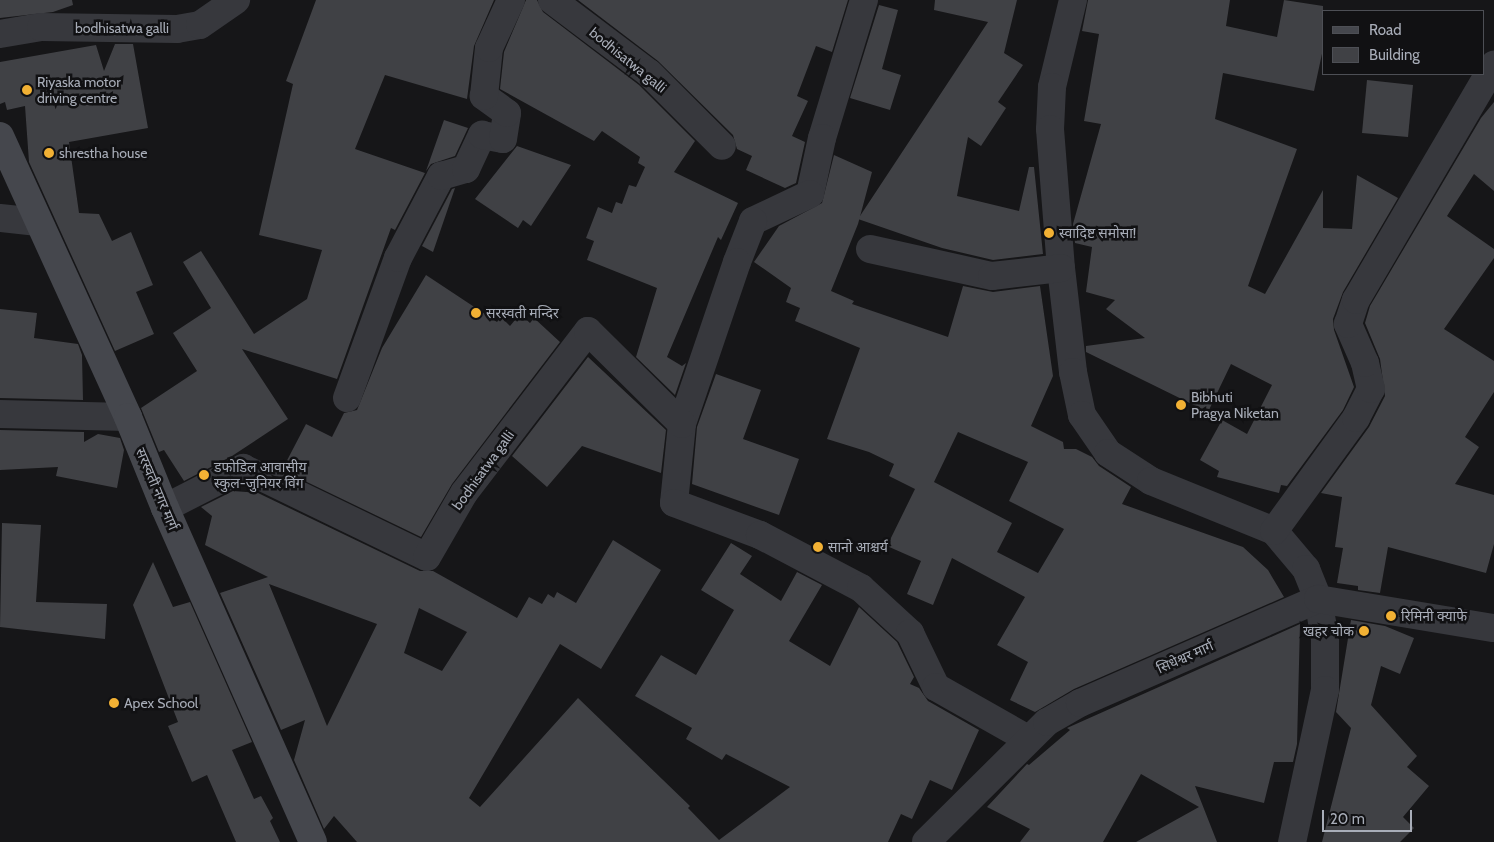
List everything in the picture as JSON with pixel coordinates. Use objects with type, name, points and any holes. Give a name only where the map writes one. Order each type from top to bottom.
[{"type":"main road","name":"सरस्वती नगर मार्ग","points":[[0,136],[128,417],[164,508],[313,842]]},
{"type":"street","name":"bodhisatwa galli","points":[[0,34],[41,27],[177,29],[200,25],[236,0]]},
{"type":"street","points":[[347,398],[398,258],[441,176],[466,169],[482,135],[503,139],[507,113],[484,96],[489,48],[510,0]]},
{"type":"street","name":"bodhisatwa galli","points":[[552,0],[648,74],[722,146]]},
{"type":"street","points":[[864,0],[822,138],[810,194],[753,221],[682,424],[674,503],[760,535],[862,588],[910,633],[936,687],[1028,739]]},
{"type":"street","points":[[1074,0],[1052,87],[1050,129],[1061,268],[1073,372],[1082,415],[1108,453],[1151,481],[1274,531],[1306,569],[1318,599],[1325,639],[1324,690],[1292,842]]},
{"type":"street","points":[[1274,531],[1356,418],[1371,390],[1365,363],[1348,324],[1356,300],[1494,65]]},
{"type":"street","points":[[0,218],[38,222]]},
{"type":"street","points":[[870,249],[992,276],[1061,268]]},
{"type":"street","name":"bodhisatwa galli","points":[[164,508],[243,468],[426,557],[464,493],[588,331],[682,424]]},
{"type":"street","points":[[0,414],[128,417]]},
{"type":"street","points":[[1318,599],[1494,628]]},
{"type":"street","name":"सिधेश्वर मार्ग","points":[[926,842],[1047,722],[1080,703],[1318,599]]},
{"type":"building","points":[[0,0],[72,0],[73,5],[53,12],[0,18]]},
{"type":"building","points":[[316,0],[494,0],[474,46],[467,99],[385,75],[355,149],[425,173],[395,230],[391,228],[337,379],[242,349],[288,419],[232,456],[184,481],[164,450],[159,452],[141,408],[197,371],[173,333],[211,308],[183,262],[201,251],[254,334],[307,299],[322,250],[259,235],[293,84],[286,81]]},
{"type":"building","points":[[526,0],[537,0],[543,12],[639,85],[695,141],[674,172],[738,203],[721,240],[718,237],[667,357],[682,366],[686,363],[675,395],[636,357],[657,288],[587,260],[594,241],[586,238],[598,207],[612,213],[616,202],[622,204],[629,185],[636,187],[645,167],[638,163],[640,157],[602,131],[594,141],[500,89],[504,52]]},
{"type":"building","points":[[578,0],[848,0],[832,52],[816,46],[797,96],[808,101],[792,136],[805,142],[796,183],[785,188],[746,170],[752,156],[737,149],[733,135],[658,61]]},
{"type":"building","points":[[935,0],[1017,0],[1004,53],[1023,65],[998,102],[1006,108],[981,146],[968,137],[957,196],[1019,211],[1029,167],[1034,167],[1043,254],[993,260],[942,248],[858,219],[988,22],[934,10]]},
{"type":"building","points":[[1088,0],[1230,0],[1226,26],[1277,37],[1284,0],[1323,6],[1322,54],[1314,91],[1223,73],[1215,119],[1297,149],[1248,286],[1265,294],[1323,190],[1323,228],[1352,229],[1357,175],[1398,198],[1343,292],[1333,319],[1334,330],[1354,387],[1343,410],[1287,486],[1281,485],[1279,493],[1217,477],[1219,471],[1200,460],[1222,420],[1247,434],[1272,385],[1231,364],[1208,412],[1086,352],[1086,346],[1145,338],[1106,309],[1115,300],[1086,292],[1092,247],[1075,243],[1073,224],[1101,124],[1084,121],[1099,34],[1082,31]]},
{"type":"building","points":[[879,5],[898,10],[882,69],[901,75],[890,110],[850,98]]},
{"type":"building","points":[[115,44],[133,44],[148,128],[69,142],[79,213],[99,214],[112,241],[131,232],[153,285],[136,292],[154,334],[115,351],[29,162],[25,106],[7,110],[5,102],[0,104],[0,62],[96,45],[104,71]]},
{"type":"building","points":[[1367,80],[1413,85],[1408,137],[1362,133]]},
{"type":"building","points":[[1494,102],[1494,191],[1474,174],[1447,216],[1494,249],[1494,258],[1444,329],[1494,361],[1494,392],[1465,437],[1479,447],[1455,484],[1494,495],[1494,544],[1486,573],[1388,547],[1380,593],[1358,590],[1358,586],[1337,583],[1343,548],[1335,547],[1342,497],[1321,493],[1369,427],[1385,396],[1380,359],[1365,323],[1370,306],[1481,118]]},
{"type":"building","points":[[444,120],[468,128],[455,156],[431,164],[426,171]]},
{"type":"building","points":[[517,146],[571,165],[531,226],[523,220],[518,228],[475,199]]},
{"type":"building","points":[[834,155],[872,172],[858,224],[831,291],[854,301],[852,304],[948,337],[963,286],[993,292],[1040,286],[1053,376],[1031,426],[1063,442],[1064,449],[1076,449],[1092,457],[1099,466],[1131,487],[1122,504],[1243,547],[1268,570],[1284,597],[1074,689],[1035,712],[1010,700],[1028,662],[997,645],[1025,597],[952,558],[933,605],[907,594],[921,561],[887,546],[915,489],[889,476],[894,464],[869,452],[827,439],[860,348],[795,321],[800,308],[786,302],[791,288],[754,262],[779,226],[822,203]],"holes":[[[958,432],[1028,462],[1009,501],[1064,529],[1038,573],[997,552],[1012,523],[934,482]]]},
{"type":"building","points":[[455,188],[433,252],[422,246],[452,189]]},
{"type":"building","points":[[426,275],[497,322],[501,317],[510,326],[520,314],[530,323],[534,318],[560,342],[452,484],[421,537],[282,470],[306,424],[332,437],[344,413],[357,410],[382,348]]},
{"type":"building","points":[[0,309],[37,313],[34,338],[78,344],[82,355],[83,400],[0,398]]},
{"type":"building","points":[[588,357],[666,430],[661,473],[582,446],[547,487],[512,456]]},
{"type":"building","points":[[716,374],[761,390],[743,439],[799,459],[779,515],[692,484],[697,427]]},
{"type":"building","points":[[0,430],[84,432],[84,442],[98,434],[120,438],[124,450],[117,488],[56,476],[58,467],[0,470]]},
{"type":"building","points":[[233,491],[258,493],[420,571],[433,571],[517,618],[529,597],[542,604],[548,594],[554,598],[557,592],[576,603],[613,540],[661,570],[601,669],[560,644],[469,798],[480,807],[578,698],[690,806],[688,808],[719,840],[790,787],[726,754],[722,760],[686,739],[692,728],[635,696],[661,655],[696,675],[734,610],[701,590],[731,543],[752,556],[740,574],[781,601],[797,572],[822,585],[789,641],[830,666],[859,607],[897,642],[914,677],[910,684],[919,688],[928,701],[979,730],[952,790],[930,780],[912,819],[901,814],[888,842],[357,842],[334,816],[324,829],[294,760],[305,720],[281,730],[220,593],[268,577],[205,545],[212,516],[201,507]],"holes":[[[269,584],[377,624],[327,726],[313,691]],[[419,608],[467,632],[442,671],[404,653]]]},
{"type":"building","points":[[2,523],[41,525],[36,602],[107,604],[105,639],[0,627]]},
{"type":"building","points":[[153,562],[173,607],[190,602],[252,742],[232,750],[254,799],[261,796],[273,818],[270,821],[280,842],[236,842],[207,775],[192,782],[168,726],[178,722],[133,605]]},
{"type":"building","points":[[1351,620],[1385,626],[1414,638],[1400,674],[1381,666],[1371,705],[1417,756],[1407,767],[1429,786],[1403,817],[1414,828],[1400,842],[1322,842],[1351,728],[1336,712]]},
{"type":"building","points":[[1300,624],[1297,744],[1293,762],[1274,762],[1264,803],[1195,786],[1217,842],[1136,842],[1199,807],[1141,774],[1103,842],[1020,842],[1030,829],[987,807],[1027,764],[1029,765],[1070,730],[1067,728]]},
{"type":"place","name":"Riyaska motor driving centre","points":[[27,90]]},
{"type":"place","name":"shrestha house","points":[[49,153]]},
{"type":"place","name":"स्वादिष्ट समोसा!","points":[[1049,233]]},
{"type":"place","name":"सरस्वती मन्दिर","points":[[476,313]]},
{"type":"place","name":"Bibhuti Pragya Niketan","points":[[1181,405]]},
{"type":"place","name":"डफोडिल आवासीय स्कुल-जुनियर विंग","points":[[204,475]]},
{"type":"place","name":"सानो आश्चर्य","points":[[818,547]]},
{"type":"place","name":"रिमिनी क्याफे","points":[[1391,616]]},
{"type":"place","name":"खहर चोक","points":[[1364,631]]},
{"type":"place","name":"Apex School","points":[[114,703]]}]
